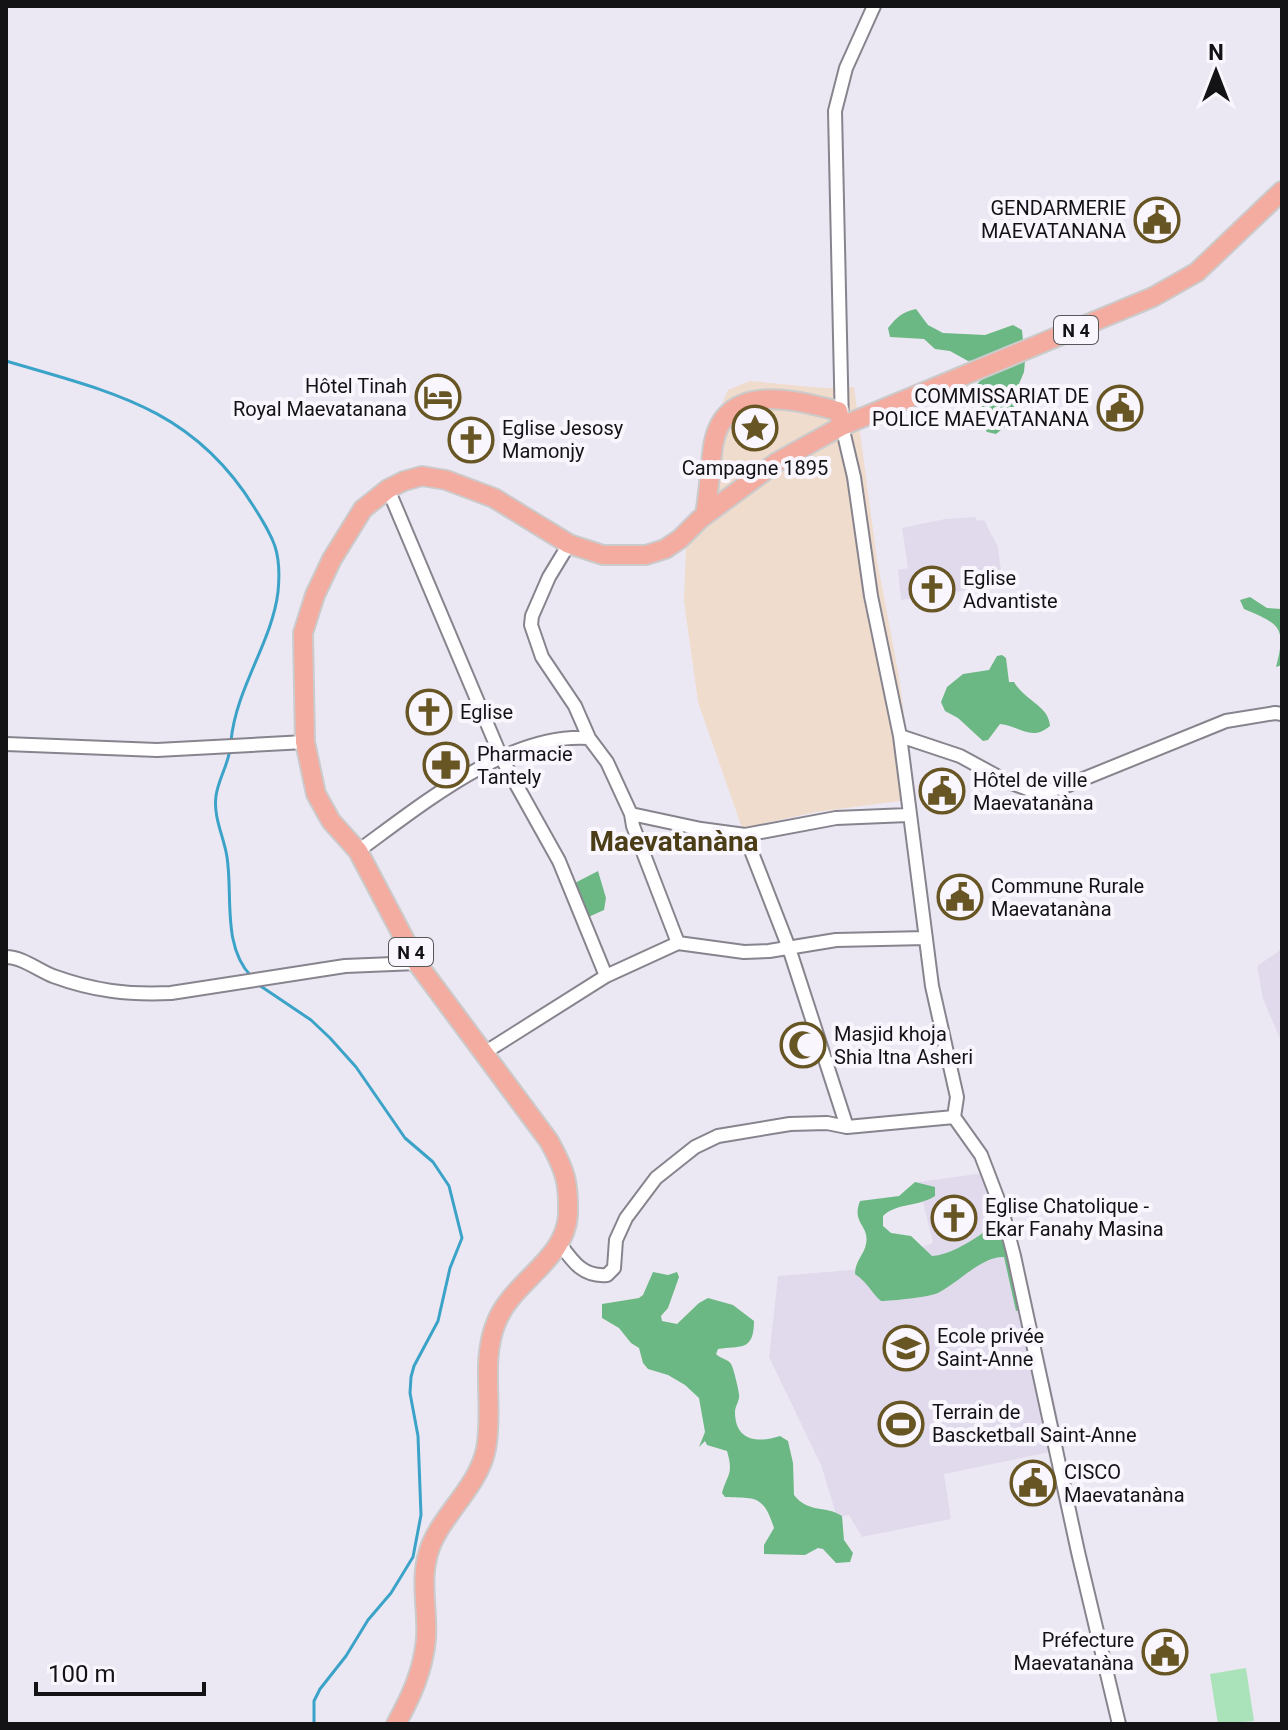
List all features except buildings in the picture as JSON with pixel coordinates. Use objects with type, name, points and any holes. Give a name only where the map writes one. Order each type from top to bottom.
[{"type":"main road","name":"N 4","points":[[396,1724],[421,1672],[426,1638],[424,1594],[428,1554],[481,1467],[486,1451],[490,1419],[490,1342],[496,1321],[511,1296],[560,1244],[568,1225],[570,1195],[565,1170],[549,1141],[417,963],[358,851],[331,821],[316,794],[305,742],[303,633],[332,559],[363,509],[388,489],[422,476],[446,480],[494,498],[569,544],[603,555],[646,555],[665,549],[777,462],[842,426],[1153,297],[1197,272],[1282,191]]},
{"type":"main road","points":[[705,515],[713,445],[722,419],[737,405],[756,401],[810,404],[838,411],[842,426]]},
{"type":"street","points":[[874,6],[846,68],[835,111],[842,426],[859,505],[871,596],[900,736],[908,815],[940,1029],[957,1097],[954,1117],[981,1155],[1002,1210],[1118,1719],[1128,1724]]},
{"type":"street","points":[[388,489],[502,759],[559,861],[606,976]]},
{"type":"street","points":[[569,544],[549,577],[531,625],[542,657],[575,706],[589,738],[607,762],[631,814],[678,943]]},
{"type":"street","points":[[900,736],[960,756],[1006,781],[1036,792],[1061,788],[1226,721],[1282,714]]},
{"type":"street","points":[[358,851],[474,769],[535,746],[570,737],[589,738]]},
{"type":"street","points":[[6,744],[76,748],[213,748],[305,742]]},
{"type":"street","points":[[631,814],[745,835],[836,818],[908,815]]},
{"type":"street","points":[[745,835],[789,948],[847,1127]]},
{"type":"street","points":[[484,1053],[606,976],[678,943],[744,952],[836,940],[926,938]]},
{"type":"street","points":[[6,957],[14,957],[52,975],[115,994],[171,993],[345,966],[417,963]]},
{"type":"street","points":[[560,1244],[582,1270],[591,1275],[607,1275],[614,1268],[616,1240],[626,1218],[662,1172],[695,1147],[718,1136],[790,1124],[827,1123],[847,1127],[954,1117]]},
{"type":"shaded area","points":[[750,381],[823,388],[854,387],[877,560],[899,677],[915,799],[816,812],[742,828],[698,702],[684,601],[686,549],[694,538],[713,468],[719,411],[728,390]]},
{"type":"shaded area","points":[[976,517],[977,521],[984,520],[998,547],[1003,585],[901,600],[898,570],[908,568],[902,528],[945,519]]},
{"type":"shaded area","points":[[1282,949],[1282,1043],[1263,999],[1257,966]]},
{"type":"shaded area","name":"Ecole privée Saint-Anne","points":[[991,1172],[1034,1337],[1040,1338],[1065,1449],[944,1474],[951,1519],[862,1537],[849,1515],[837,1517],[821,1465],[769,1357],[778,1276],[863,1269],[933,1243],[918,1182]]},
{"type":"green space","points":[[916,309],[928,325],[943,333],[985,335],[1013,325],[1022,330],[1023,341],[1020,345],[968,361],[950,351],[935,349],[924,339],[890,337],[888,328],[894,321],[903,313]]},
{"type":"green space","points":[[1025,361],[1016,391],[1012,421],[996,434],[987,432],[976,408],[975,388],[996,371]]},
{"type":"green space","points":[[1250,597],[1267,608],[1282,609],[1282,665],[1276,667],[1281,643],[1277,628],[1244,609],[1240,600]]},
{"type":"green space","points":[[997,656],[1006,658],[1009,682],[1014,682],[1046,713],[1050,726],[1031,733],[1000,724],[988,740],[983,741],[958,718],[945,711],[941,702],[947,687],[963,674],[989,670]]},
{"type":"green space","points":[[598,871],[606,898],[604,910],[584,919],[571,885]]},
{"type":"green space","points":[[915,1182],[935,1187],[935,1196],[888,1212],[883,1216],[883,1226],[891,1233],[911,1236],[932,1256],[945,1254],[963,1245],[1006,1217],[1026,1308],[1016,1311],[1004,1257],[979,1265],[938,1293],[901,1300],[881,1301],[855,1274],[867,1238],[858,1215],[860,1201],[899,1196]]},
{"type":"green space","points":[[653,1272],[668,1275],[677,1272],[679,1277],[668,1308],[661,1316],[662,1321],[677,1324],[708,1298],[733,1305],[754,1321],[748,1343],[718,1349],[716,1354],[730,1362],[733,1369],[739,1394],[736,1422],[744,1435],[750,1438],[780,1436],[788,1441],[793,1463],[794,1495],[806,1505],[842,1516],[844,1540],[853,1553],[850,1562],[836,1563],[823,1549],[818,1548],[805,1555],[764,1554],[764,1545],[774,1528],[770,1517],[756,1500],[725,1497],[722,1493],[729,1474],[729,1459],[727,1451],[707,1445],[705,1441],[699,1447],[705,1432],[699,1398],[668,1375],[648,1369],[639,1348],[619,1328],[602,1318],[602,1304],[639,1298]]},
{"type":"green space","name":"Terrain de Bascketball Saint-Anne","points":[[918,1407],[922,1437],[885,1442],[881,1411]]},
{"type":"green space","points":[[1246,1668],[1254,1721],[1218,1724],[1210,1674]]},
{"type":"waterway","points":[[6,361],[115,395],[176,425],[204,447],[230,474],[261,518],[277,556],[278,592],[269,629],[234,721],[231,741]]},
{"type":"waterway","points":[[230,749],[215,804],[229,872],[232,935],[242,964],[251,976]]},
{"type":"waterway","points":[[259,985],[311,1020],[330,1038],[356,1067],[405,1138],[433,1162],[449,1186],[462,1238],[450,1268],[438,1321],[411,1377],[410,1393],[418,1436],[421,1515],[413,1557],[391,1593],[368,1620],[346,1656],[320,1689],[314,1701],[314,1724]]},
{"type":"place","name":"GENDARMERIE MAEVATANANA","points":[[1157,220]]},
{"type":"place","name":"Hôtel Tinah Royal Maevatanana","points":[[438,397]]},
{"type":"place","name":"COMMISSARIAT DE POLICE MAEVATANANA","points":[[1120,408]]},
{"type":"place","name":"Campagne 1895","points":[[755,428]]},
{"type":"place","name":"Eglise Jesosy Mamonjy","points":[[471,440]]},
{"type":"place","name":"Eglise Advantiste","points":[[932,589]]},
{"type":"place","name":"Eglise","points":[[429,712]]},
{"type":"place","name":"Pharmacie Tantely","points":[[446,765]]},
{"type":"place","name":"Hôtel de ville Maevatanàna","points":[[942,791]]},
{"type":"place","name":"Commune Rurale Maevatanàna","points":[[960,897]]},
{"type":"place","name":"Masjid khoja Shia Itna Asheri","points":[[803,1045]]},
{"type":"place","name":"Eglise Chatolique - Ekar Fanahy Masina","points":[[954,1218]]},
{"type":"place","name":"Ecole privée Saint-Anne","points":[[906,1348]]},
{"type":"place","name":"Terrain de Bascketball Saint-Anne","points":[[901,1424]]},
{"type":"place","name":"CISCO Maevatanàna","points":[[1033,1483]]},
{"type":"place","name":"Préfecture Maevatanàna","points":[[1165,1652]]},
{"type":"district","name":"Maevatanàna","points":[[674,841]]}]
